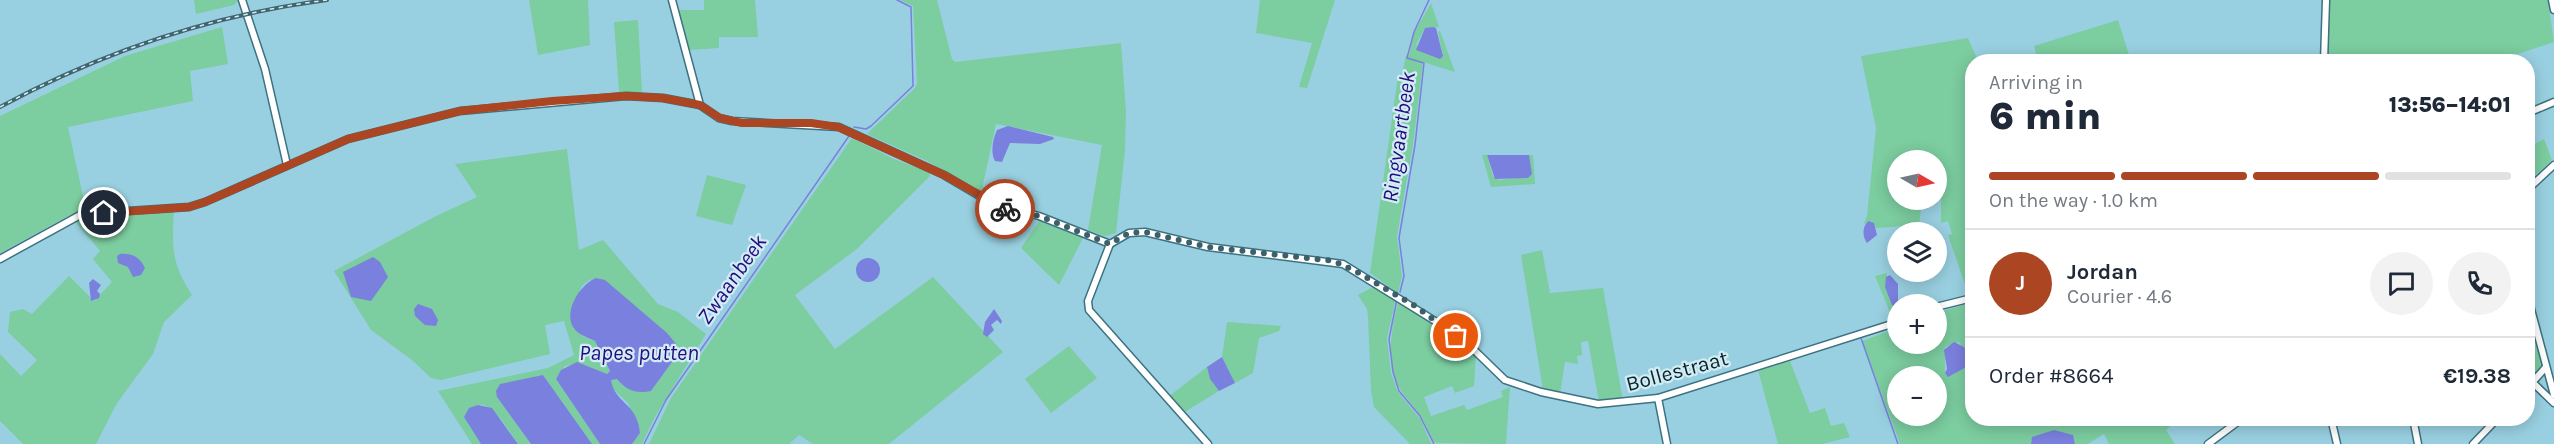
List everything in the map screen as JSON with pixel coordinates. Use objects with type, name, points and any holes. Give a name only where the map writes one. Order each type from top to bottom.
[{"type":"street","points":[[242,0],[265,69],[287,165]]},
{"type":"street","points":[[672,0],[698,89],[700,105]]},
{"type":"street","points":[[2324,54],[2326,0]]},
{"type":"street","points":[[2552,0],[2554,10]]},
{"type":"street","points":[[0,259],[82,214],[189,207],[237,189],[348,139],[460,111],[603,97],[663,98],[700,105],[720,118],[732,121],[811,123],[847,129],[944,175],[995,205],[1039,216],[1110,244],[1088,301],[1089,310],[1201,440],[1208,444]]},
{"type":"street","points":[[2535,109],[2554,102]]},
{"type":"street","points":[[2535,183],[2554,165]]},
{"type":"street","name":"Bollestraat","points":[[1110,244],[1129,233],[1145,232],[1208,247],[1334,261],[1415,306],[1470,346],[1505,380],[1518,386],[1598,404],[1658,398],[1887,325]]},
{"type":"street","points":[[1947,304],[1965,300]]},
{"type":"street","points":[[2535,325],[2554,395]]},
{"type":"street","points":[[2535,377],[2546,367]]},
{"type":"street","points":[[2535,387],[2554,403]]},
{"type":"street","points":[[1658,398],[1667,444]]},
{"type":"street","points":[[2208,444],[2232,426]]},
{"type":"street","points":[[2333,426],[2337,444]]},
{"type":"street","points":[[2415,426],[2418,444]]},
{"type":"street","points":[[2473,444],[2490,426]]},
{"type":"green space","points":[[194,0],[238,1],[234,5],[196,14]]},
{"type":"green space","points":[[529,0],[588,0],[590,45],[538,55]]},
{"type":"green space","points":[[704,0],[755,0],[758,37],[719,37],[719,48],[689,50],[678,10],[704,10]]},
{"type":"green space","points":[[900,0],[937,0],[952,59],[955,62],[1121,43],[1126,111],[1125,150],[1116,233],[1105,236],[1088,230],[1102,145],[996,124],[981,194],[927,161],[867,134],[915,88],[917,83],[913,6]]},
{"type":"green space","points":[[1260,0],[1335,0],[1307,88],[1299,87],[1312,43],[1256,33]]},
{"type":"green space","points":[[2329,0],[2548,0],[2554,42],[2518,54],[2326,54]]},
{"type":"green space","points":[[1431,3],[1439,27],[1425,28],[1416,45],[1443,55],[1438,32],[1440,31],[1455,72],[1423,62],[1413,145],[1397,236],[1402,276],[1398,293],[1370,273],[1397,83],[1406,55],[1409,56],[1414,33]]},
{"type":"green space","points":[[638,20],[642,92],[619,92],[614,22]]},
{"type":"green space","points":[[2118,20],[2129,54],[2036,54],[2034,46]]},
{"type":"green space","points":[[222,27],[228,64],[190,71],[193,101],[68,127],[86,210],[68,216],[0,253],[0,116],[125,56]]},
{"type":"green space","points":[[1968,38],[1975,54],[1965,54],[1965,284],[1948,235],[1952,234],[1948,221],[1941,222],[1941,210],[1947,210],[1947,150],[1887,150],[1887,210],[1921,210],[1919,222],[1887,222],[1887,227],[1876,228],[1872,221],[1864,224],[1867,216],[1876,128],[1861,56]]},
{"type":"green space","points":[[852,138],[894,159],[929,172],[930,176],[857,249],[795,295],[835,349],[933,277],[1003,352],[889,444],[813,444],[799,435],[789,444],[649,444],[671,398]]},
{"type":"green space","points":[[2544,139],[2552,160],[2535,176],[2535,144]]},
{"type":"green space","points":[[567,149],[579,250],[603,240],[658,304],[678,312],[706,334],[655,417],[642,444],[632,444],[640,433],[628,403],[613,389],[611,380],[617,379],[623,386],[651,391],[672,362],[619,293],[603,280],[590,280],[584,284],[579,295],[582,336],[595,341],[610,371],[607,374],[585,366],[565,366],[556,379],[600,444],[592,444],[543,375],[497,397],[531,444],[518,444],[490,408],[479,405],[464,417],[481,444],[472,444],[438,391],[548,368],[574,355],[564,321],[545,325],[550,354],[441,380],[431,378],[412,360],[371,330],[334,271],[434,217],[477,197],[455,164]]},
{"type":"green space","points":[[1482,155],[1487,155],[1493,176],[1499,180],[1530,176],[1529,155],[1533,155],[1535,184],[1491,187]]},
{"type":"green space","points":[[707,175],[746,185],[732,225],[696,216]]},
{"type":"green space","points":[[174,210],[174,254],[180,273],[192,295],[164,322],[153,354],[117,403],[96,444],[23,444],[0,421],[0,354],[21,376],[37,360],[8,332],[10,312],[23,309],[32,314],[69,276],[94,301],[112,282],[93,259],[100,251],[74,220]]},
{"type":"green space","points":[[1039,221],[1083,238],[1059,285],[1021,248]]},
{"type":"green space","points":[[1542,250],[1550,293],[1603,288],[1623,401],[1599,402],[1588,341],[1581,342],[1582,355],[1577,356],[1578,364],[1565,362],[1560,394],[1543,390],[1521,255]]},
{"type":"green space","points":[[1887,273],[1887,284],[1892,294],[1887,294],[1887,305],[1875,276]]},
{"type":"green space","points":[[1373,287],[1396,298],[1387,338],[1391,373],[1398,392],[1421,420],[1431,444],[1410,444],[1374,407],[1371,391],[1367,309],[1358,295]]},
{"type":"green space","points":[[1399,299],[1436,324],[1476,356],[1474,386],[1455,393],[1452,386],[1424,397],[1431,416],[1464,405],[1467,410],[1503,397],[1501,391],[1510,387],[1506,444],[1437,443],[1431,440],[1424,421],[1398,385],[1391,361],[1393,323]]},
{"type":"green space","points":[[1965,304],[1965,351],[1959,342],[1947,346],[1947,310]]},
{"type":"green space","points":[[1227,322],[1281,326],[1279,331],[1259,338],[1253,373],[1235,383],[1222,357]]},
{"type":"green space","points":[[1887,332],[1887,354],[1945,354],[1945,366],[1887,366],[1887,409],[1862,341]]},
{"type":"green space","points":[[2535,338],[2542,364],[2535,373]]},
{"type":"green space","points":[[1069,346],[1097,378],[1051,413],[1025,379]]},
{"type":"green space","points":[[1790,361],[1810,413],[1825,408],[1831,426],[1844,423],[1850,437],[1822,444],[1778,444],[1758,370]]},
{"type":"green space","points":[[1207,367],[1210,379],[1219,391],[1183,413],[1168,397]]},
{"type":"green space","points":[[1965,367],[1965,426],[2171,426],[2166,430],[2175,444],[2109,444],[2104,434],[2088,444],[2075,444],[2074,439],[2031,440],[2031,444],[1900,444],[1893,426],[1947,426],[1947,373]]},
{"type":"water","points":[[1425,28],[1436,28],[1443,56],[1440,59],[1416,50]]},
{"type":"water","points":[[1008,126],[1054,139],[1040,144],[1010,143],[1002,162],[995,161],[992,150],[997,130]]},
{"type":"water","points":[[1487,155],[1529,155],[1532,174],[1528,178],[1495,179]]},
{"type":"water","points":[[1869,221],[1874,223],[1877,235],[1867,243],[1864,231]]},
{"type":"water","points":[[132,255],[141,261],[145,268],[141,275],[133,277],[128,267],[118,263],[117,256]]},
{"type":"water","points":[[373,257],[380,262],[388,277],[371,301],[351,297],[343,272]]},
{"type":"water","points":[[863,258],[873,258],[880,265],[880,275],[873,282],[863,282],[856,275],[856,265]]},
{"type":"water","points":[[1886,277],[1887,282],[1898,284],[1898,294],[1888,294],[1885,287]]},
{"type":"water","name":"Papes putten","points":[[596,278],[605,280],[667,333],[677,345],[672,362],[651,391],[632,390],[617,379],[611,380],[613,388],[631,409],[638,423],[640,433],[632,444],[600,444],[556,379],[561,370],[577,362],[607,374],[610,371],[595,341],[577,331],[570,318],[576,297],[585,285]]},
{"type":"water","points":[[93,279],[101,285],[97,291],[100,294],[99,298],[91,301],[89,283]]},
{"type":"water","points":[[418,304],[432,309],[438,320],[436,326],[425,325],[415,316],[414,309]]},
{"type":"water","points":[[994,309],[1002,321],[1001,324],[997,320],[991,325],[994,330],[987,337],[983,334],[985,322]]},
{"type":"water","points":[[1954,342],[1964,347],[1965,368],[1948,377],[1945,354],[1947,354],[1947,348]]},
{"type":"water","points":[[1222,357],[1235,383],[1219,391],[1210,379],[1207,367]]},
{"type":"water","name":"Papes putten","points":[[543,375],[592,444],[531,444],[497,397],[496,391],[500,384]]},
{"type":"water","points":[[478,405],[492,408],[518,444],[481,444],[464,417],[469,408]]},
{"type":"water","points":[[2054,430],[2073,435],[2075,444],[2031,444],[2032,437]]},
{"type":"waterway","name":"Zwaanbeek","points":[[854,127],[866,129],[871,126],[913,86],[911,7],[897,0]]},
{"type":"waterway","name":"Ringvaartbeek","points":[[1400,292],[1404,276],[1399,238],[1415,145],[1424,63],[1407,58],[1414,32],[1429,0]]},
{"type":"waterway","name":"Zwaanbeek","points":[[644,444],[666,400],[849,136]]},
{"type":"waterway","name":"Ringvaartbeek","points":[[1397,299],[1389,339],[1393,372],[1399,391],[1420,416],[1434,444]]},
{"type":"waterway","points":[[1861,338],[1898,444]]},
{"type":"railway","points":[[0,107],[78,69],[159,38],[242,15],[327,0]]},
{"type":"way so far","points":[[1005,209],[1039,216],[1110,244],[1122,236],[1137,231],[1208,247],[1334,261],[1415,306],[1456,336]]},
{"type":"route","points":[[104,213],[189,207],[237,189],[348,139],[460,111],[591,97],[626,96],[663,98],[700,105],[720,118],[742,123],[811,123],[838,127],[930,168],[1005,209]]}]
